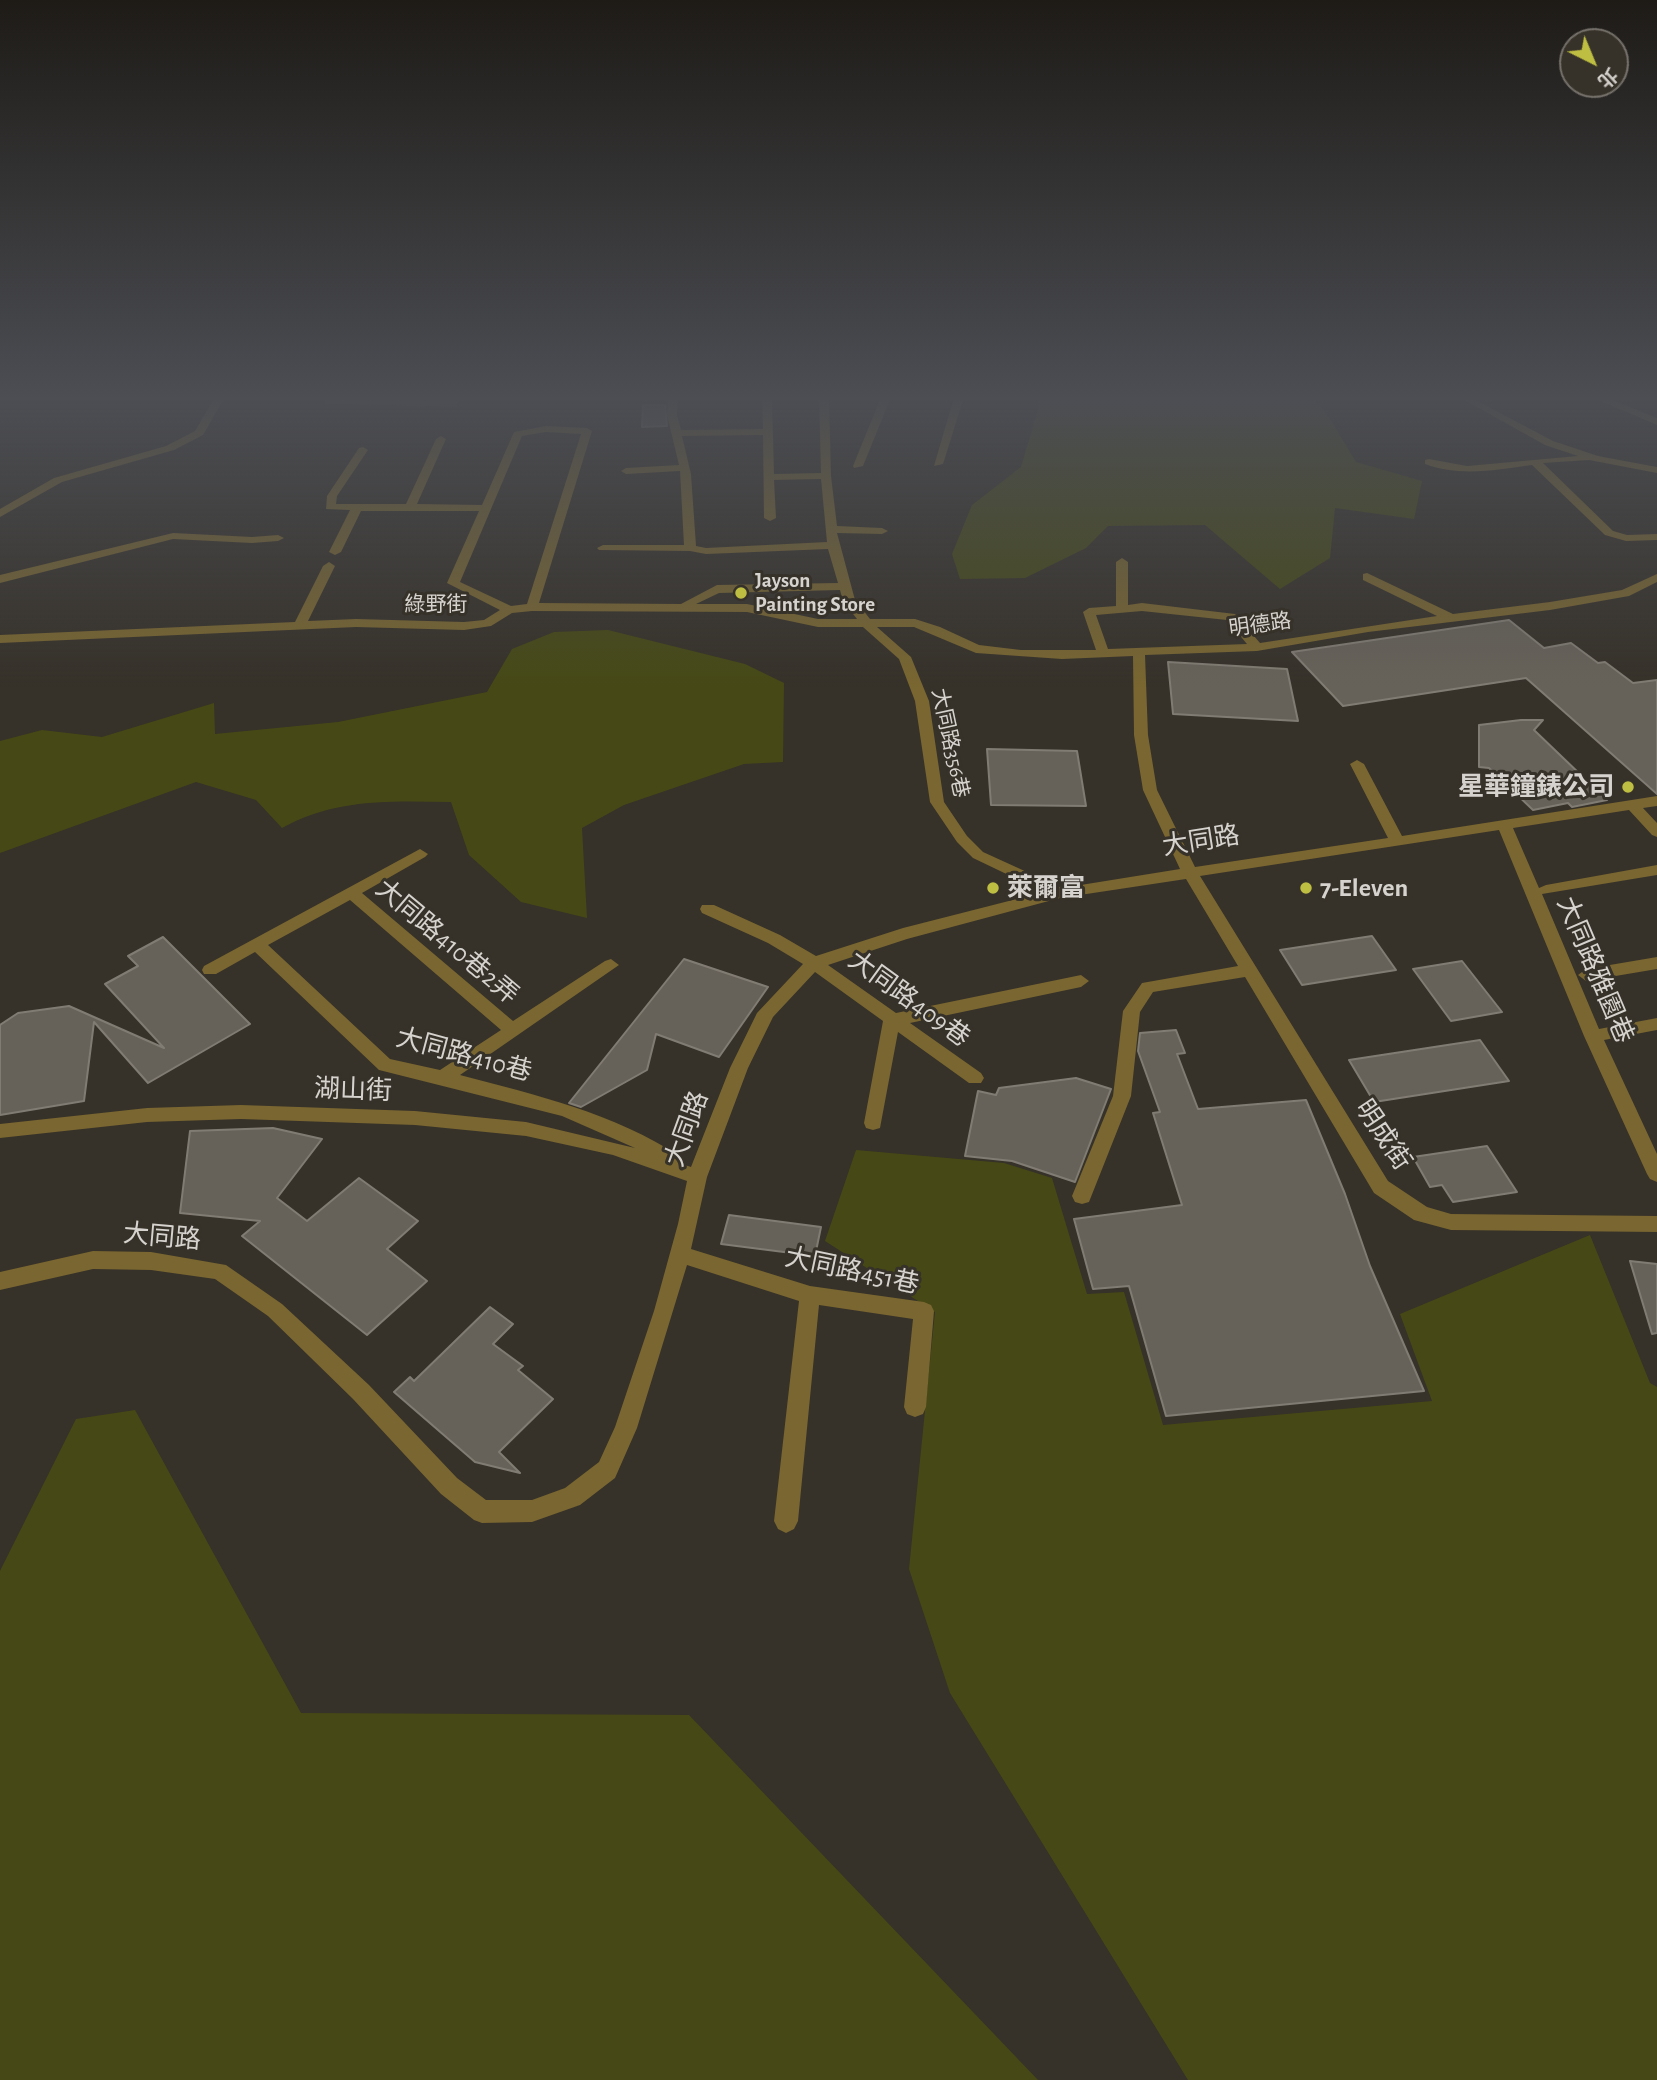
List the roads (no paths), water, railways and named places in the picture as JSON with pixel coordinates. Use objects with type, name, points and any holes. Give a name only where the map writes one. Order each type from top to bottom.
[{"type":"street","points":[[0,514],[34,494]]},
{"type":"street","points":[[333,494],[330,507],[486,508]]},
{"type":"street","points":[[410,507],[416,494]]},
{"type":"street","points":[[492,494],[453,583],[509,610]]},
{"type":"street","points":[[532,607],[567,494]]},
{"type":"street","points":[[687,494],[690,548]]},
{"type":"street","points":[[769,494],[770,518]]},
{"type":"street","name":"大同路356巷","points":[[828,494],[833,545],[849,601],[868,625],[905,657],[922,701],[937,802],[962,839],[978,855],[1060,893]]},
{"type":"street","points":[[1569,494],[1609,533],[1626,538],[1657,537]]},
{"type":"street","points":[[335,552],[356,507]]},
{"type":"street","points":[[831,529],[882,531]]},
{"type":"street","points":[[0,579],[173,536],[252,540],[278,538]]},
{"type":"street","points":[[603,548],[690,548],[706,551],[833,545]]},
{"type":"street","points":[[1122,562],[1122,609]]},
{"type":"street","points":[[300,625],[329,566]]},
{"type":"street","points":[[1367,577],[1449,617]]},
{"type":"street","name":"明德路","points":[[868,625],[915,623],[976,649],[1021,654],[1257,647],[1449,617],[1550,606],[1625,593],[1657,578]]},
{"type":"street","points":[[684,606],[717,589],[845,586]]},
{"type":"street","name":"綠野街","points":[[0,639],[356,623],[464,625],[487,623],[509,610],[532,607],[747,608],[818,623],[868,625]]},
{"type":"street","points":[[1103,652],[1089,612],[1142,607],[1231,617],[1257,647]]},
{"type":"street","name":"明成街","points":[[1139,652],[1140,735],[1150,790],[1189,871],[1381,1186],[1421,1214],[1451,1222],[1657,1224]]},
{"type":"street","points":[[1357,764],[1396,839]]},
{"type":"street","name":"大同路","points":[[0,1281],[93,1260],[151,1261],[219,1271],[275,1310],[361,1392],[449,1486],[482,1512],[532,1511],[572,1497],[607,1471],[626,1428],[680,1254],[697,1177],[739,1068],[766,1013],[814,963],[903,934],[1060,893],[1504,822],[1657,801]]},
{"type":"street","points":[[1632,804],[1657,832]]},
{"type":"street","name":"大同路雅園巷","points":[[1504,822],[1592,1036],[1657,1174]]},
{"type":"street","points":[[210,970],[420,854]]},
{"type":"street","points":[[1546,890],[1657,870]]},
{"type":"street","name":"大同路410巷2弄","points":[[351,892],[512,1030]]},
{"type":"street","name":"大同路409巷","points":[[708,909],[774,939],[814,963],[975,1078]]},
{"type":"street","name":"大同路410巷","points":[[257,944],[385,1065],[443,1077],[566,1110],[650,1146],[697,1177]]},
{"type":"street","points":[[1586,975],[1657,963]]},
{"type":"street","points":[[443,1077],[611,965]]},
{"type":"street","points":[[1082,1196],[1122,1096],[1132,1011],[1148,987],[1249,970]]},
{"type":"street","points":[[873,1123],[892,1020],[1081,981]]},
{"type":"street","points":[[1592,1036],[1657,1024]]},
{"type":"street","name":"湖山街","points":[[0,1131],[147,1115],[228,1112],[415,1118],[526,1129],[614,1148],[697,1177]]},
{"type":"street","name":"大同路451巷","points":[[680,1254],[810,1295],[924,1311],[915,1408]]},
{"type":"street","points":[[786,1521],[810,1295]]},
{"type":"place","name":"Jayson Painting Store","points":[[741,593]]},
{"type":"place","name":"星華鐘錶公司","points":[[1628,787]]},
{"type":"place","name":"萊爾富","points":[[993,888]]},
{"type":"place","name":"7-Eleven","points":[[1306,888]]}]
